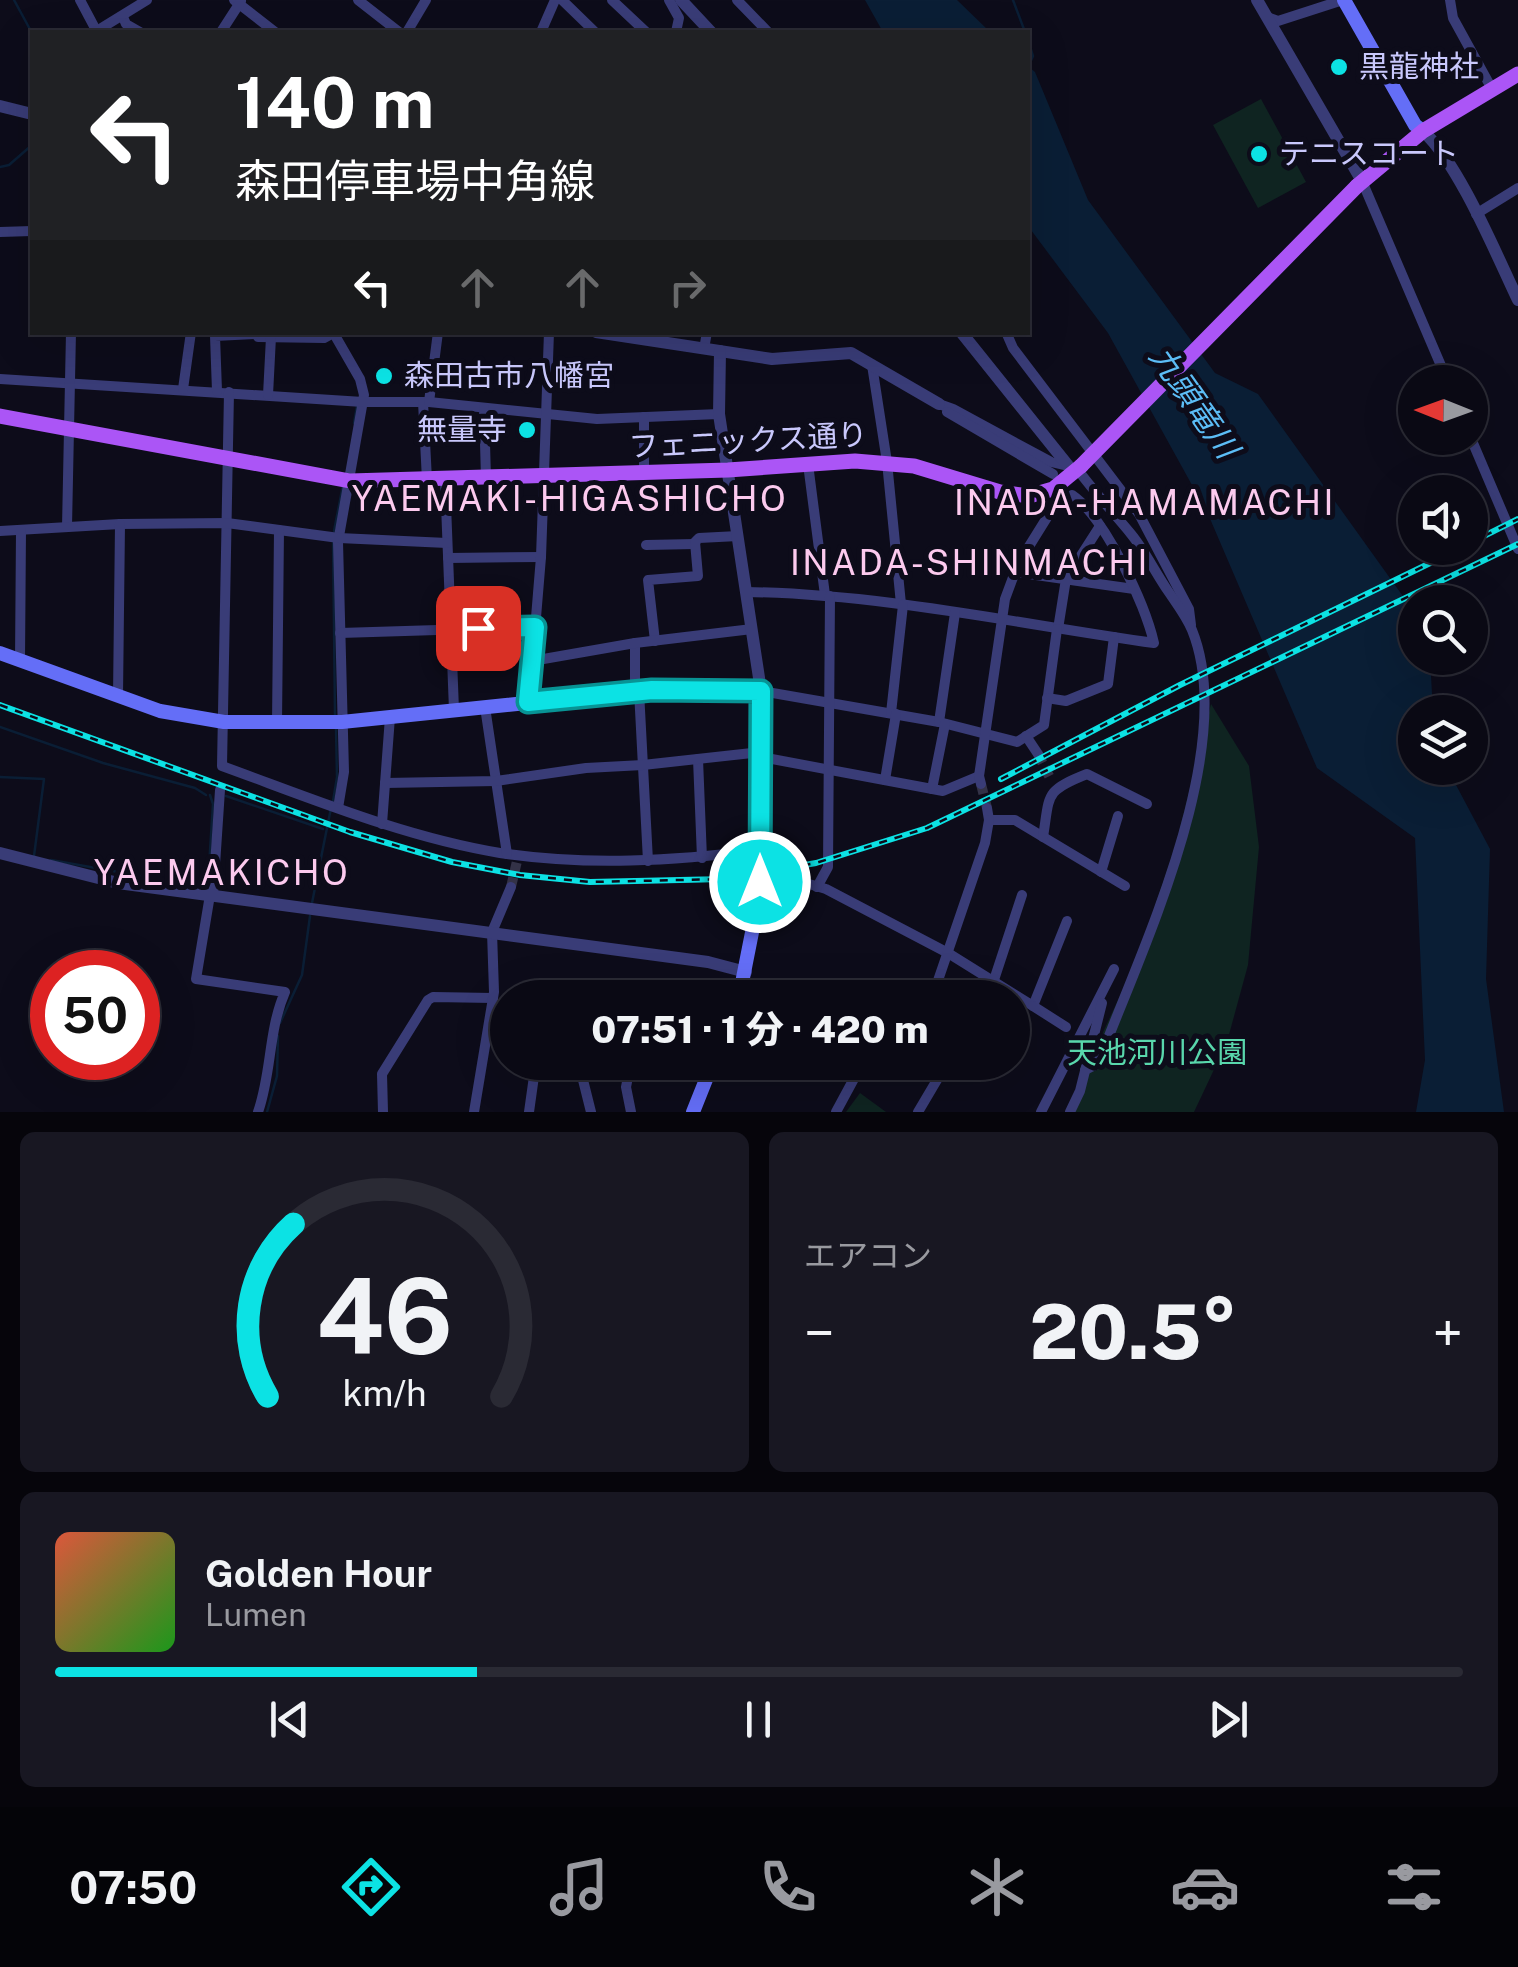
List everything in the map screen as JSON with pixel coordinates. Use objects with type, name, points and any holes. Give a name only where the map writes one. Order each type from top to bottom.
[{"type":"main road","points":[[1343,0],[1415,125],[1423,131]]},
{"type":"main road","name":"フェニックス通り","points":[[0,416],[350,481],[644,474],[887,462],[1020,496],[1036,496],[1054,490],[1078,472],[1359,184],[1423,131],[1518,74]]},
{"type":"main road","points":[[0,653],[174,715],[224,722],[337,722],[637,691],[761,691],[760,882],[744,980]]},
{"type":"main road","points":[[693,1112],[706,1080]]},
{"type":"street","points":[[80,0],[95,30]]},
{"type":"street","points":[[100,30],[147,0]]},
{"type":"street","points":[[358,0],[400,30]]},
{"type":"street","points":[[404,30],[426,0]]},
{"type":"street","points":[[542,30],[559,0],[591,30]]},
{"type":"street","points":[[612,0],[644,30]]},
{"type":"street","points":[[669,0],[679,18],[676,30]]},
{"type":"street","points":[[681,0],[710,30]]},
{"type":"street","points":[[736,0],[766,30]]},
{"type":"street","points":[[1257,0],[1359,184],[1440,365]]},
{"type":"street","points":[[1266,16],[1278,21],[1343,0]]},
{"type":"street","points":[[1450,0],[1453,18],[1492,89]]},
{"type":"street","points":[[221,30],[238,1],[273,30]]},
{"type":"street","points":[[123,17],[136,30]]},
{"type":"street","points":[[0,106],[30,114]]},
{"type":"street","points":[[1423,131],[1439,148],[1513,279],[1518,300]]},
{"type":"street","points":[[1476,214],[1518,188]]},
{"type":"street","points":[[0,232],[30,232]]},
{"type":"street","points":[[67,527],[71,335]]},
{"type":"street","points":[[182,389],[190,335]]},
{"type":"street","points":[[228,335],[215,336],[228,460],[222,766],[382,824],[514,856],[648,861],[760,850]]},
{"type":"street","points":[[256,335],[324,338],[330,335]]},
{"type":"street","points":[[335,335],[360,379],[364,402],[339,538],[337,722],[344,772],[338,808]]},
{"type":"street","points":[[426,480],[426,402],[437,335]]},
{"type":"street","points":[[528,702],[542,557],[549,335]]},
{"type":"street","points":[[637,335],[772,359],[843,351],[939,404],[951,415],[1052,474]]},
{"type":"street","points":[[704,349],[706,335]]},
{"type":"street","points":[[964,335],[1133,536],[1192,630]]},
{"type":"street","points":[[1007,335],[1013,348],[1139,514],[1189,609],[1203,704],[1202,740],[1178,850],[1097,1064],[1085,1070]]},
{"type":"street","points":[[268,395],[272,338]]},
{"type":"street","points":[[720,351],[719,414],[761,691],[942,723],[1017,742],[1044,725],[1066,579],[1100,526]]},
{"type":"street","points":[[872,365],[902,604],[885,780]]},
{"type":"street","points":[[0,378],[364,402],[426,402],[597,419],[719,414]]},
{"type":"street","points":[[939,404],[1050,462],[1078,472],[1100,526]]},
{"type":"street","points":[[484,408],[486,478]]},
{"type":"street","points":[[644,417],[644,474]]},
{"type":"street","points":[[1478,455],[1518,549]]},
{"type":"street","points":[[808,464],[827,596],[828,867],[817,886]]},
{"type":"street","points":[[445,479],[454,710]]},
{"type":"street","points":[[385,783],[496,781],[586,768],[761,754],[943,792],[980,780],[1001,621],[1014,572],[1056,502],[1072,495],[1089,509],[1100,526],[1134,588],[1154,643],[1001,621],[902,604],[746,592]]},
{"type":"street","points":[[0,531],[227,523],[339,538],[447,543]]},
{"type":"street","points":[[118,696],[120,524]]},
{"type":"street","points":[[20,660],[21,530]]},
{"type":"street","points":[[277,723],[279,530]]},
{"type":"street","points":[[654,641],[648,580],[698,576],[699,538],[738,536]]},
{"type":"street","points":[[646,545],[696,544]]},
{"type":"street","points":[[448,558],[542,557]]},
{"type":"street","points":[[1014,572],[1134,588]]},
{"type":"street","points":[[932,789],[955,613]]},
{"type":"street","points":[[340,633],[535,627]]},
{"type":"street","points":[[532,661],[752,629]]},
{"type":"street","points":[[1048,698],[1066,701],[1108,684],[1114,637]]},
{"type":"street","points":[[635,643],[648,861]]},
{"type":"street","points":[[485,707],[496,781],[514,856]]},
{"type":"street","points":[[382,824],[390,717]]},
{"type":"street","points":[[1026,736],[1038,754]]},
{"type":"street","points":[[698,759],[702,858]]},
{"type":"street","points":[[1043,837],[1053,784],[1087,774],[1147,804]]},
{"type":"street","points":[[220,790],[211,895],[196,979],[285,992],[271,1033],[268,1082],[258,1112]]},
{"type":"street","points":[[938,980],[985,843],[988,814],[1015,820],[1125,886]]},
{"type":"street","points":[[1101,872],[1118,816]]},
{"type":"street","points":[[0,853],[118,883],[708,962],[746,972]]},
{"type":"street","points":[[760,882],[792,878],[817,886],[948,953],[989,980]]},
{"type":"street","points":[[493,980],[492,932],[512,887]]},
{"type":"street","points":[[995,980],[1022,895]]},
{"type":"street","points":[[1033,1006],[1068,922]]},
{"type":"street","points":[[1041,1112],[1114,969]]},
{"type":"street","points":[[1070,1112],[1085,1070],[1106,984]]},
{"type":"street","points":[[383,1112],[382,1074],[428,1000],[490,998]]},
{"type":"street","points":[[1030,1004],[1066,1027]]},
{"type":"street","points":[[474,1112],[490,1018]]},
{"type":"street","points":[[529,1112],[533,1080]]},
{"type":"street","points":[[583,1080],[591,1112]]},
{"type":"street","points":[[627,1080],[630,1112]]},
{"type":"street","points":[[836,1112],[853,1080]]},
{"type":"street","points":[[918,1112],[937,1080]]},
{"type":"green space","name":"テニスコート","points":[[1261,99],[1306,182],[1258,208],[1213,125]]},
{"type":"green space","name":"天池河川公園","points":[[1211,704],[1249,766],[1259,847],[1248,965],[1227,1042],[1194,1112],[1066,1112],[1137,959],[1176,844]]},
{"type":"green space","points":[[860,1093],[886,1112],[846,1112]]},
{"type":"water","points":[[865,0],[957,0],[988,30],[882,30]]},
{"type":"water","name":"九頭竜川","points":[[1030,68],[1088,200],[1215,373],[1258,394],[1398,589],[1398,675],[1431,675],[1432,695],[1398,695],[1398,785],[1456,785],[1490,849],[1486,979],[1504,1112],[1416,1112],[1425,1060],[1415,838],[1317,768],[1208,514],[1108,333],[1030,229]]},
{"type":"waterway","points":[[14,0],[30,30]]},
{"type":"waterway","points":[[1013,0],[1024,30]]},
{"type":"waterway","points":[[1030,46],[1030,63]]},
{"type":"waterway","points":[[0,167],[9,165],[30,147]]},
{"type":"waterway","points":[[354,423],[357,406]]},
{"type":"waterway","points":[[334,531],[343,485]]},
{"type":"waterway","points":[[333,539],[335,716]]},
{"type":"waterway","points":[[0,727],[103,763],[195,788],[206,795]]},
{"type":"waterway","points":[[333,801],[336,729]]},
{"type":"waterway","points":[[0,777],[44,779],[34,856]]},
{"type":"waterway","points":[[51,860],[202,887],[208,882],[213,804],[210,795]]},
{"type":"waterway","points":[[226,796],[323,829]]},
{"type":"waterway","points":[[312,903],[331,808]]},
{"type":"waterway","points":[[280,1023],[302,975],[310,916]]},
{"type":"waterway","points":[[267,1112],[277,1076],[278,1036]]},
{"type":"tunnel","points":[[1038,754],[1051,780]]},
{"type":"tunnel","points":[[981,784],[987,808]]},
{"type":"tunnel","points":[[511,887],[517,861]]},
{"type":"railway","points":[[1488,534],[1518,519]]},
{"type":"railway","points":[[0,705],[350,832],[452,862],[520,875],[590,882],[725,879],[816,863],[927,828],[1518,544]]},
{"type":"railway","points":[[1001,779],[1180,685],[1426,565]]},
{"type":"place","name":"黒龍神社","points":[[1339,67]]},
{"type":"place","name":"テニスコート","points":[[1259,154]]},
{"type":"place","name":"森田古市八幡宮","points":[[384,376]]},
{"type":"place","name":"無量寺","points":[[527,430]]},
{"type":"district","name":"YAEMAKI-HIGASHICHO","points":[[570,499]]},
{"type":"district","name":"INADA-HAMAMACHI","points":[[1145,503]]},
{"type":"district","name":"INADA-SHINMACHI","points":[[970,563]]},
{"type":"district","name":"YAEMAKICHO","points":[[222,873]]},
{"type":"route","points":[[478,628],[535,627],[528,702],[652,690],[761,691],[760,882]]}]
